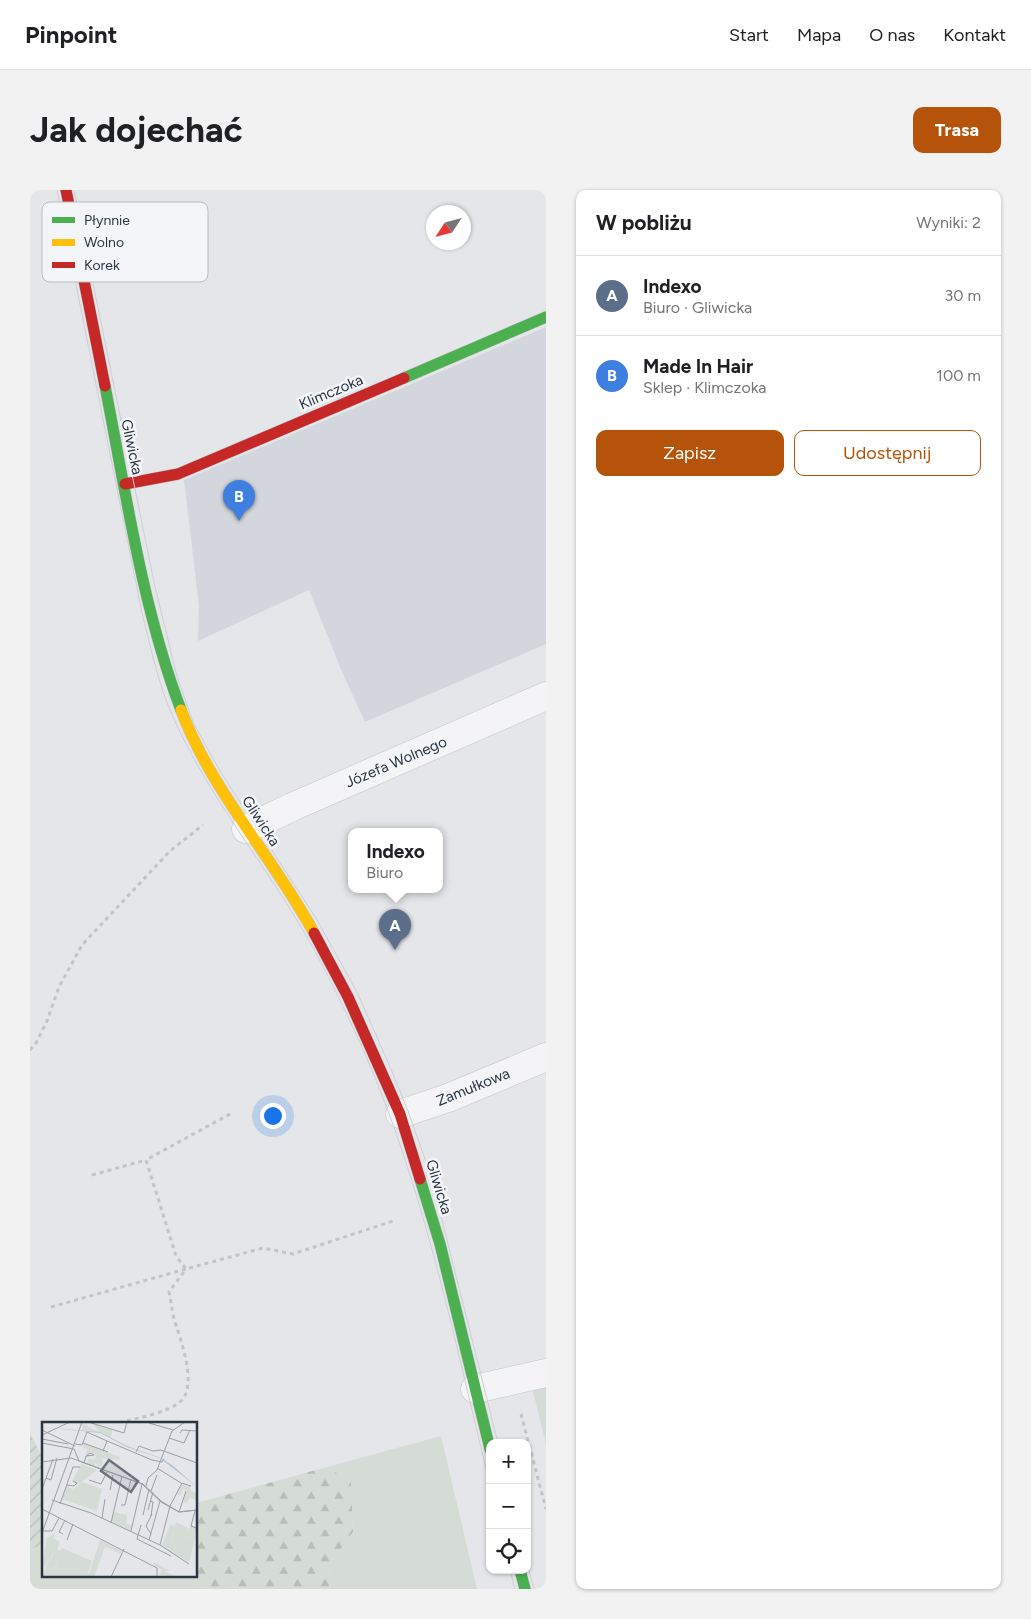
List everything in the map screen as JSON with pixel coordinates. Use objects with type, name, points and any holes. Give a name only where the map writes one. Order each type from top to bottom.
[{"type":"street","name":"Gliwicka","points":[[84,282],[144,582],[167,673],[184,721],[207,765],[240,819],[303,913],[348,997],[400,1114],[440,1244],[487,1439]]},
{"type":"street","name":"Klimczoka","points":[[125,484],[178,474],[546,317]]},
{"type":"street","name":"Józefa Wolnego","points":[[240,819],[292,807],[546,696]]},
{"type":"street","name":"Zamułkowa","points":[[400,1114],[448,1098],[546,1057]]},
{"type":"street","points":[[475,1390],[546,1373]]},
{"type":"street","points":[[521,1574],[525,1589]]},
{"type":"path","points":[[30,1050],[46,1021],[59,987],[82,945],[170,851],[201,826],[240,819]]},
{"type":"path","points":[[92,1175],[146,1160],[230,1114]]},
{"type":"path","points":[[146,1160],[176,1256],[186,1270]]},
{"type":"path","points":[[51,1307],[263,1248],[293,1254],[429,1209]]},
{"type":"path","points":[[123,1422],[165,1410],[182,1400],[189,1382],[186,1359],[173,1316],[169,1292],[186,1270]]},
{"type":"path","points":[[540,1489],[546,1488]]},
{"type":"shaded area","points":[[546,327],[546,644],[365,722],[343,674],[309,590],[198,641],[199,606],[184,480]]},
{"type":"green space","points":[[546,1383],[546,1444],[532,1387]]},
{"type":"green space","points":[[30,1433],[42,1458],[42,1546],[30,1549]]},
{"type":"green space","points":[[441,1436],[477,1589],[331,1589],[329,1565],[353,1532],[350,1483],[327,1467]]},
{"type":"green space","points":[[327,1467],[351,1483],[353,1532],[329,1565],[331,1589],[201,1589],[194,1576],[198,1576],[198,1502]]},
{"type":"green space","points":[[42,1546],[42,1576],[194,1576],[201,1589],[30,1589],[30,1549]]},
{"type":"tram line","points":[[57,190],[59,202]]},
{"type":"tram line","points":[[74,190],[76,202]]},
{"type":"tram line","points":[[75,282],[142,613],[163,692],[185,742],[212,790],[287,904],[312,946],[373,1073],[395,1130],[431,1247],[490,1484]]},
{"type":"tram line","points":[[93,282],[155,587],[177,676],[193,722],[220,771],[316,918],[358,994],[391,1069],[431,1176],[497,1439]]},
{"type":"tram line","points":[[511,1574],[515,1589]]},
{"type":"tram line","points":[[530,1574],[534,1589]]},
{"type":"traffic: fast","points":[[404,378],[546,317]]},
{"type":"traffic: fast","points":[[105,386],[145,590],[167,671],[181,710]]},
{"type":"traffic: fast","points":[[420,1179],[440,1244],[488,1439]]},
{"type":"traffic: fast","points":[[521,1574],[525,1589]]},
{"type":"traffic: slow","points":[[181,710],[209,769],[298,905],[314,933]]},
{"type":"traffic: jam","points":[[66,190],[68,202]]},
{"type":"traffic: jam","points":[[84,282],[105,386]]},
{"type":"traffic: jam","points":[[125,484],[178,474],[404,378]]},
{"type":"traffic: jam","points":[[314,933],[348,997],[400,1114],[420,1179]]},
{"type":"place","name":"Made In Hair","points":[[239,521]]},
{"type":"place","name":"Indexo","points":[[395,950]]}]
